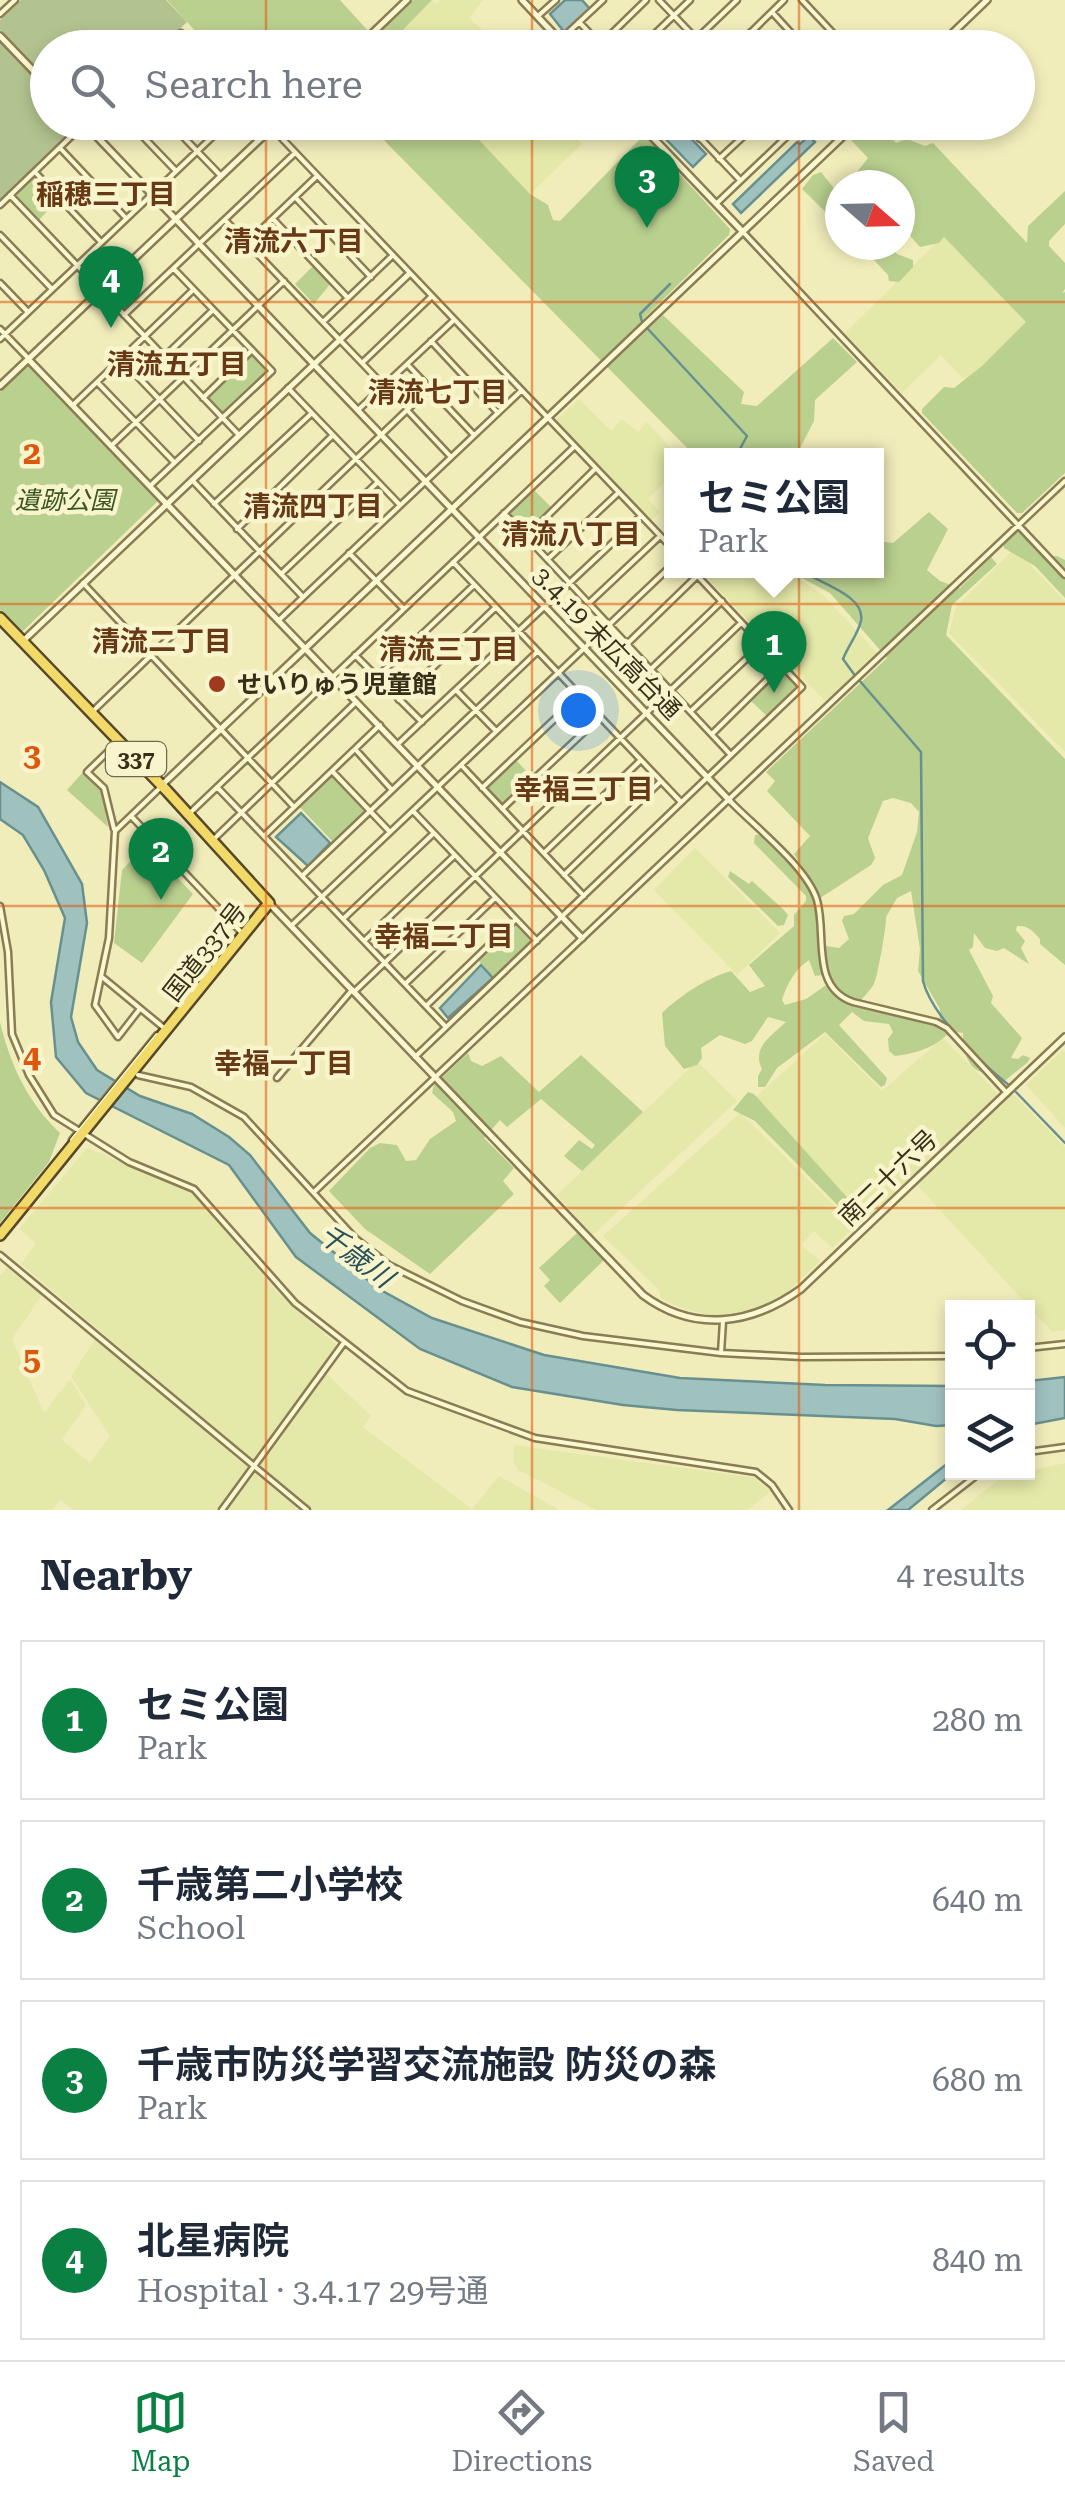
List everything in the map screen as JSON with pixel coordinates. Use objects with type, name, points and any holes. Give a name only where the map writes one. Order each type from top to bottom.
[{"type":"highway","name":"国道337号","points":[[0,618],[269,902],[0,1235]]},
{"type":"street","points":[[0,14],[15,0]]},
{"type":"street","points":[[376,30],[407,0]]},
{"type":"street","points":[[522,0],[551,30]]},
{"type":"street","points":[[538,16],[554,0]]},
{"type":"street","points":[[571,30],[602,0]]},
{"type":"street","points":[[617,30],[646,0]]},
{"type":"street","points":[[659,0],[687,30]]},
{"type":"street","points":[[659,30],[690,0]]},
{"type":"street","points":[[705,30],[737,0]]},
{"type":"street","points":[[753,30],[784,0]]},
{"type":"street","points":[[802,0],[831,30]]},
{"type":"street","points":[[956,30],[987,0]]},
{"type":"street","points":[[772,12],[788,30]]},
{"type":"street","points":[[579,22],[587,30]]},
{"type":"street","points":[[0,36],[30,67]]},
{"type":"street","points":[[0,205],[68,140]]},
{"type":"street","name":"3.4.19 末広高台通","points":[[100,140],[730,801]]},
{"type":"street","points":[[146,140],[176,172]]},
{"type":"street","points":[[186,140],[221,176]]},
{"type":"street","points":[[210,140],[2,334],[582,938]]},
{"type":"street","points":[[0,386],[259,140]]},
{"type":"street","points":[[286,140],[664,540]]},
{"type":"street","points":[[655,140],[1065,575]]},
{"type":"street","points":[[701,140],[740,180]]},
{"type":"street","points":[[720,159],[740,140]]},
{"type":"street","points":[[716,204],[783,140]]},
{"type":"street","points":[[115,831],[839,140]]},
{"type":"street","points":[[60,148],[126,219]]},
{"type":"street","points":[[124,315],[295,152]]},
{"type":"street","points":[[34,172],[102,242]]},
{"type":"street","points":[[247,243],[317,176]]},
{"type":"street","points":[[10,195],[238,436]]},
{"type":"street","points":[[295,197],[371,277]]},
{"type":"street","points":[[273,218],[348,298]]},
{"type":"street","points":[[225,220],[384,386]]},
{"type":"street","points":[[0,235],[52,289]]},
{"type":"street","points":[[324,322],[392,256]]},
{"type":"street","points":[[150,486],[272,371],[174,269]]},
{"type":"street","points":[[22,642],[409,274]]},
{"type":"street","points":[[111,446],[284,281]]},
{"type":"street","points":[[0,283],[28,312]]},
{"type":"street","points":[[72,405],[193,290]]},
{"type":"street","points":[[362,363],[432,297]]},
{"type":"street","points":[[164,357],[213,310]]},
{"type":"street","points":[[358,410],[454,320]]},
{"type":"street","points":[[431,341],[498,412]]},
{"type":"street","points":[[203,398],[252,350]]},
{"type":"street","points":[[121,359],[199,440]]},
{"type":"street","points":[[407,364],[474,435]]},
{"type":"street","points":[[97,382],[175,463]]},
{"type":"street","points":[[288,388],[400,505]]},
{"type":"street","points":[[91,712],[430,388]]},
{"type":"street","points":[[278,621],[522,390]]},
{"type":"street","points":[[407,410],[451,457]]},
{"type":"street","points":[[214,504],[312,413]]},
{"type":"street","points":[[237,528],[333,435]]},
{"type":"street","points":[[188,816],[574,446]]},
{"type":"street","points":[[526,536],[596,468]]},
{"type":"street","points":[[192,480],[303,597]]},
{"type":"street","points":[[314,1192],[1065,481]]},
{"type":"street","points":[[281,574],[378,482]]},
{"type":"street","points":[[548,559],[618,492]]},
{"type":"street","points":[[504,513],[731,755]]},
{"type":"street","points":[[398,744],[641,516]]},
{"type":"street","points":[[589,603],[660,536]]},
{"type":"street","points":[[349,553],[404,609]]},
{"type":"street","points":[[453,562],[682,802]]},
{"type":"street","points":[[291,926],[664,573]]},
{"type":"street","points":[[628,644],[690,578]]},
{"type":"street","points":[[415,1057],[802,687],[700,578]]},
{"type":"street","points":[[84,583],[294,806]]},
{"type":"street","points":[[377,677],[474,585]]},
{"type":"street","points":[[651,669],[722,601]]},
{"type":"street","points":[[400,700],[496,607]]},
{"type":"street","points":[[276,1078],[353,991],[742,622]]},
{"type":"street","points":[[691,712],[762,644]]},
{"type":"street","points":[[302,876],[537,652]]},
{"type":"street","points":[[355,654],[422,722]]},
{"type":"street","points":[[712,734],[782,665]]},
{"type":"street","points":[[456,690],[496,732]]},
{"type":"street","points":[[482,788],[579,696]]},
{"type":"street","points":[[211,841],[356,701]]},
{"type":"street","points":[[502,809],[600,717]]},
{"type":"street","points":[[264,836],[380,725]]},
{"type":"street","points":[[119,742],[87,772],[104,788],[115,831],[110,923],[94,1005],[118,1037],[139,1010]]},
{"type":"street","points":[[355,750],[392,790]]},
{"type":"street","points":[[544,853],[641,760]]},
{"type":"street","points":[[461,765],[584,896]]},
{"type":"street","points":[[332,771],[390,832]]},
{"type":"street","points":[[564,875],[661,781]]},
{"type":"street","points":[[217,787],[445,1026]]},
{"type":"street","points":[[730,801],[810,886],[817,902],[824,974],[842,998],[947,1028],[1007,1093]]},
{"type":"street","points":[[413,810],[537,941]]},
{"type":"street","points":[[130,816],[245,935]]},
{"type":"street","points":[[343,919],[434,834]]},
{"type":"street","points":[[364,941],[455,855]]},
{"type":"street","points":[[404,984],[495,898]]},
{"type":"street","points":[[269,902],[643,1295],[685,1318],[723,1322],[721,1353]]},
{"type":"street","points":[[0,906],[7,940],[12,1034],[29,1075],[54,1115],[129,1162],[194,1189],[295,1304],[344,1344],[406,1391],[514,1432],[568,1444],[742,1468],[756,1472],[772,1484],[787,1507]]},
{"type":"street","points":[[426,1006],[516,919]]},
{"type":"street","points":[[101,977],[166,1032]]},
{"type":"street","name":"南二十六号","points":[[723,1322],[754,1316],[801,1289],[1065,1036]]},
{"type":"street","points":[[136,1068],[190,1087],[244,1117],[374,1254],[414,1280],[462,1300],[547,1329],[642,1345],[802,1358],[945,1356]]},
{"type":"street","points":[[0,1255],[307,1510]]},
{"type":"street","points":[[222,1510],[344,1344]]},
{"type":"street","points":[[1035,1347],[1065,1344]]},
{"type":"street","points":[[1035,1451],[1065,1447]]},
{"type":"street","points":[[932,1510],[971,1480]]},
{"type":"green space","points":[[21,0],[166,0],[187,22],[178,30],[30,30],[30,61],[0,30],[0,20]]},
{"type":"green space","points":[[167,0],[340,0],[367,30],[194,30]]},
{"type":"green space","points":[[413,0],[432,0],[403,30],[381,30]]},
{"type":"green space","points":[[432,0],[436,4],[440,0],[483,0],[469,18],[482,30],[402,30]]},
{"type":"green space","points":[[0,42],[30,73],[30,140],[62,140],[0,202]]},
{"type":"green space","points":[[384,140],[479,140],[530,194],[548,205],[553,220],[560,221],[639,140],[649,140],[730,229],[729,235],[640,322],[646,330],[663,315],[744,392],[741,404],[757,406],[833,338],[857,362],[815,400],[814,421],[800,448],[687,448]]},
{"type":"green space","points":[[479,140],[578,140],[582,144],[530,194]]},
{"type":"green space","points":[[851,140],[910,140],[925,146],[933,143],[1027,243],[1028,226],[1065,191],[1065,224],[1049,246],[1065,263],[1065,473],[1022,513],[1017,513],[922,409],[944,387],[954,388],[982,366],[1026,322],[944,237],[939,243],[920,247],[915,241],[915,170],[859,170],[868,158]]},
{"type":"green space","points":[[821,172],[825,177],[825,211],[802,189],[813,175]]},
{"type":"green space","points":[[35,175],[58,200],[38,221],[14,196]]},
{"type":"green space","points":[[943,236],[1029,324],[968,383],[941,355],[902,393],[845,333]]},
{"type":"green space","points":[[874,260],[913,260],[913,267],[899,282],[889,281]]},
{"type":"green space","points":[[314,265],[331,283],[314,304],[295,284]]},
{"type":"green space","points":[[252,354],[268,371],[222,415],[206,398]]},
{"type":"green space","name":"遺跡公園","points":[[29,365],[158,501],[22,632],[0,610],[0,392]]},
{"type":"green space","points":[[579,399],[611,431],[622,419],[638,432],[647,422],[670,448],[664,448],[664,483],[648,499],[660,512],[651,521],[555,421]]},
{"type":"green space","points":[[533,489],[552,508],[526,533],[508,513]]},
{"type":"green space","points":[[929,512],[948,529],[927,570],[940,581],[960,588],[991,557],[997,564],[952,605],[946,635],[1065,759],[1065,965],[1040,944],[1033,931],[1021,926],[1016,930],[1025,941],[1021,948],[1029,964],[1004,948],[985,948],[974,933],[969,950],[993,996],[991,1003],[1022,1038],[1011,1058],[1030,1058],[1002,1083],[992,1073],[972,1066],[963,1033],[950,1031],[925,1049],[895,1056],[889,1051],[888,1039],[893,1032],[889,1024],[864,1021],[852,1012],[839,1025],[887,1078],[881,1087],[825,1032],[777,1068],[765,1087],[758,1087],[761,1048],[786,1022],[768,1017],[752,1041],[745,1044],[720,1035],[701,1048],[702,1058],[697,1065],[684,1069],[665,1046],[662,1013],[694,988],[731,971],[750,992],[765,986],[749,965],[794,926],[794,915],[806,901],[806,896],[754,843],[755,835],[768,835],[788,863],[811,881],[794,854],[810,836],[767,791],[775,781],[766,772],[887,658],[830,593],[802,578],[884,578],[884,542],[893,543]],"holes":[[[893,798],[911,803],[919,812],[917,832],[902,875],[883,885],[854,914],[844,916],[842,921],[849,939],[839,948],[820,945],[814,902],[871,865],[875,858],[868,838],[883,801]],[[911,891],[920,949],[918,971],[940,1009],[940,1017],[933,1024],[858,1004],[874,984],[886,917],[897,898]],[[809,960],[815,976],[828,974],[832,981],[806,999],[785,1005],[782,1000],[786,988]]]},
{"type":"green space","points":[[1017,530],[1044,557],[1065,560],[1065,598],[1035,566],[1004,548],[1003,543]]},
{"type":"green space","points":[[1012,551],[1023,557],[1065,601],[1065,752],[949,633],[956,607]]},
{"type":"green space","points":[[708,578],[798,578],[824,596],[878,654],[827,703]]},
{"type":"green space","points":[[782,669],[799,687],[768,717],[750,700]]},
{"type":"green space","points":[[515,759],[532,777],[502,805],[486,788]]},
{"type":"green space","points":[[83,772],[102,790],[108,827],[67,790]]},
{"type":"green space","points":[[332,775],[366,810],[333,842],[299,806]]},
{"type":"green space","points":[[146,845],[193,894],[142,963],[114,943],[122,870]]},
{"type":"green space","points":[[695,848],[780,933],[737,975],[654,890]]},
{"type":"green space","points":[[730,871],[749,884],[752,881],[783,909],[788,915],[784,925],[778,926],[728,877]]},
{"type":"green space","points":[[516,923],[532,941],[494,977],[478,960]]},
{"type":"green space","points":[[0,1022],[22,1082],[60,1133],[49,1162],[0,1223]]},
{"type":"green space","points":[[825,1034],[882,1091],[943,1038],[998,1094],[864,1222],[749,1103]]},
{"type":"green space","points":[[1065,1052],[1065,1128],[1026,1085]]},
{"type":"green space","points":[[468,1053],[471,1061],[482,1066],[501,1056],[539,1092],[581,1055],[643,1112],[582,1171],[564,1156],[579,1140],[592,1149],[595,1145],[541,1099],[507,1127],[500,1120],[484,1138],[514,1168],[503,1181],[514,1194],[430,1274],[365,1229],[329,1191],[370,1148],[380,1143],[397,1145],[406,1161],[416,1160],[430,1139],[456,1121],[453,1112],[432,1093],[434,1085]]},
{"type":"green space","points":[[697,1061],[737,1101],[593,1235],[557,1195]]},
{"type":"green space","points":[[748,1092],[754,1094],[863,1215],[859,1222],[855,1223],[755,1121],[733,1110]]},
{"type":"green space","points":[[1012,1093],[1065,1147],[1065,1330],[1052,1332],[1035,1313],[1035,1300],[1023,1300],[917,1185]]},
{"type":"green space","points":[[740,1113],[855,1226],[832,1248],[814,1231],[801,1245],[820,1261],[785,1294],[752,1312],[715,1317],[661,1298],[659,1290],[603,1236]]},
{"type":"green space","points":[[87,1148],[183,1188],[197,1198],[278,1293],[337,1345],[254,1461],[21,1264],[36,1243],[19,1229]]},
{"type":"green space","points":[[577,1233],[604,1260],[560,1303],[544,1286],[550,1280],[539,1268]]},
{"type":"green space","points":[[7,1268],[42,1295],[12,1339],[44,1413],[70,1379],[86,1405],[62,1440],[90,1463],[110,1436],[71,1376],[96,1338],[248,1468],[217,1510],[74,1510],[60,1500],[52,1510],[0,1510],[0,1276]]},
{"type":"green space","points":[[327,1374],[371,1416],[363,1427],[472,1509],[499,1476],[559,1510],[313,1510],[259,1465]]},
{"type":"green space","points":[[514,1445],[755,1478],[770,1492],[747,1510],[596,1510],[518,1470]]},
{"type":"green space","points":[[1065,1463],[1065,1510],[961,1510],[998,1480],[1035,1480],[1035,1470]]},
{"type":"green space","points":[[255,1473],[299,1510],[228,1510]]},
{"type":"water","points":[[565,0],[582,0],[590,9],[568,30],[563,30],[550,14]]},
{"type":"water","points":[[667,140],[692,140],[706,154],[693,167]]},
{"type":"water","points":[[804,140],[815,142],[741,213],[733,204],[797,142]]},
{"type":"water","points":[[0,782],[38,807],[82,884],[87,923],[71,1017],[78,1042],[97,1070],[140,1096],[192,1114],[229,1137],[250,1155],[310,1233],[379,1289],[432,1318],[544,1355],[680,1378],[945,1386],[945,1425],[895,1419],[623,1405],[512,1387],[420,1349],[296,1257],[229,1165],[86,1093],[56,1057],[51,1002],[65,918],[23,835],[0,819]]},
{"type":"water","points":[[301,813],[330,843],[308,866],[276,837]]},
{"type":"water","points":[[481,965],[493,978],[448,1018],[440,1008]]},
{"type":"water","points":[[1065,1377],[1065,1418],[1035,1424],[1035,1380]]},
{"type":"water","points":[[945,1465],[945,1480],[908,1510],[888,1510]]},
{"type":"waterway","points":[[642,322],[640,314],[670,284]]},
{"type":"waterway","points":[[648,329],[747,436],[740,448]]},
{"type":"waterway","points":[[815,578],[849,597],[861,612],[860,626],[843,659],[856,677]]},
{"type":"waterway","points":[[859,680],[921,752],[923,981],[928,995],[972,1052],[1010,1086]]},
{"type":"waterway","points":[[1016,1092],[1065,1143]]},
{"type":"place","name":"千歳市防災学習交流施設 防災の森","points":[[647,228]]},
{"type":"place","name":"北星病院","points":[[111,328]]},
{"type":"place","name":"せいりゅう児童館","points":[[217,684]]},
{"type":"place","name":"セミ公園","points":[[774,693]]},
{"type":"place","name":"千歳第二小学校","points":[[161,900]]},
{"type":"district","name":"稲穂三丁目","points":[[106,194]]},
{"type":"district","name":"清流六丁目","points":[[294,241]]},
{"type":"district","name":"清流五丁目","points":[[177,364]]},
{"type":"district","name":"清流七丁目","points":[[438,392]]},
{"type":"district","name":"清流四丁目","points":[[313,506]]},
{"type":"district","name":"清流八丁目","points":[[571,534]]},
{"type":"district","name":"清流二丁目","points":[[162,641]]},
{"type":"district","name":"清流三丁目","points":[[449,649]]},
{"type":"district","name":"幸福三丁目","points":[[584,789]]},
{"type":"district","name":"幸福二丁目","points":[[444,936]]},
{"type":"district","name":"幸福一丁目","points":[[284,1063]]},
{"type":"water label","name":"千歳川","points":[[356,1256]]}]
